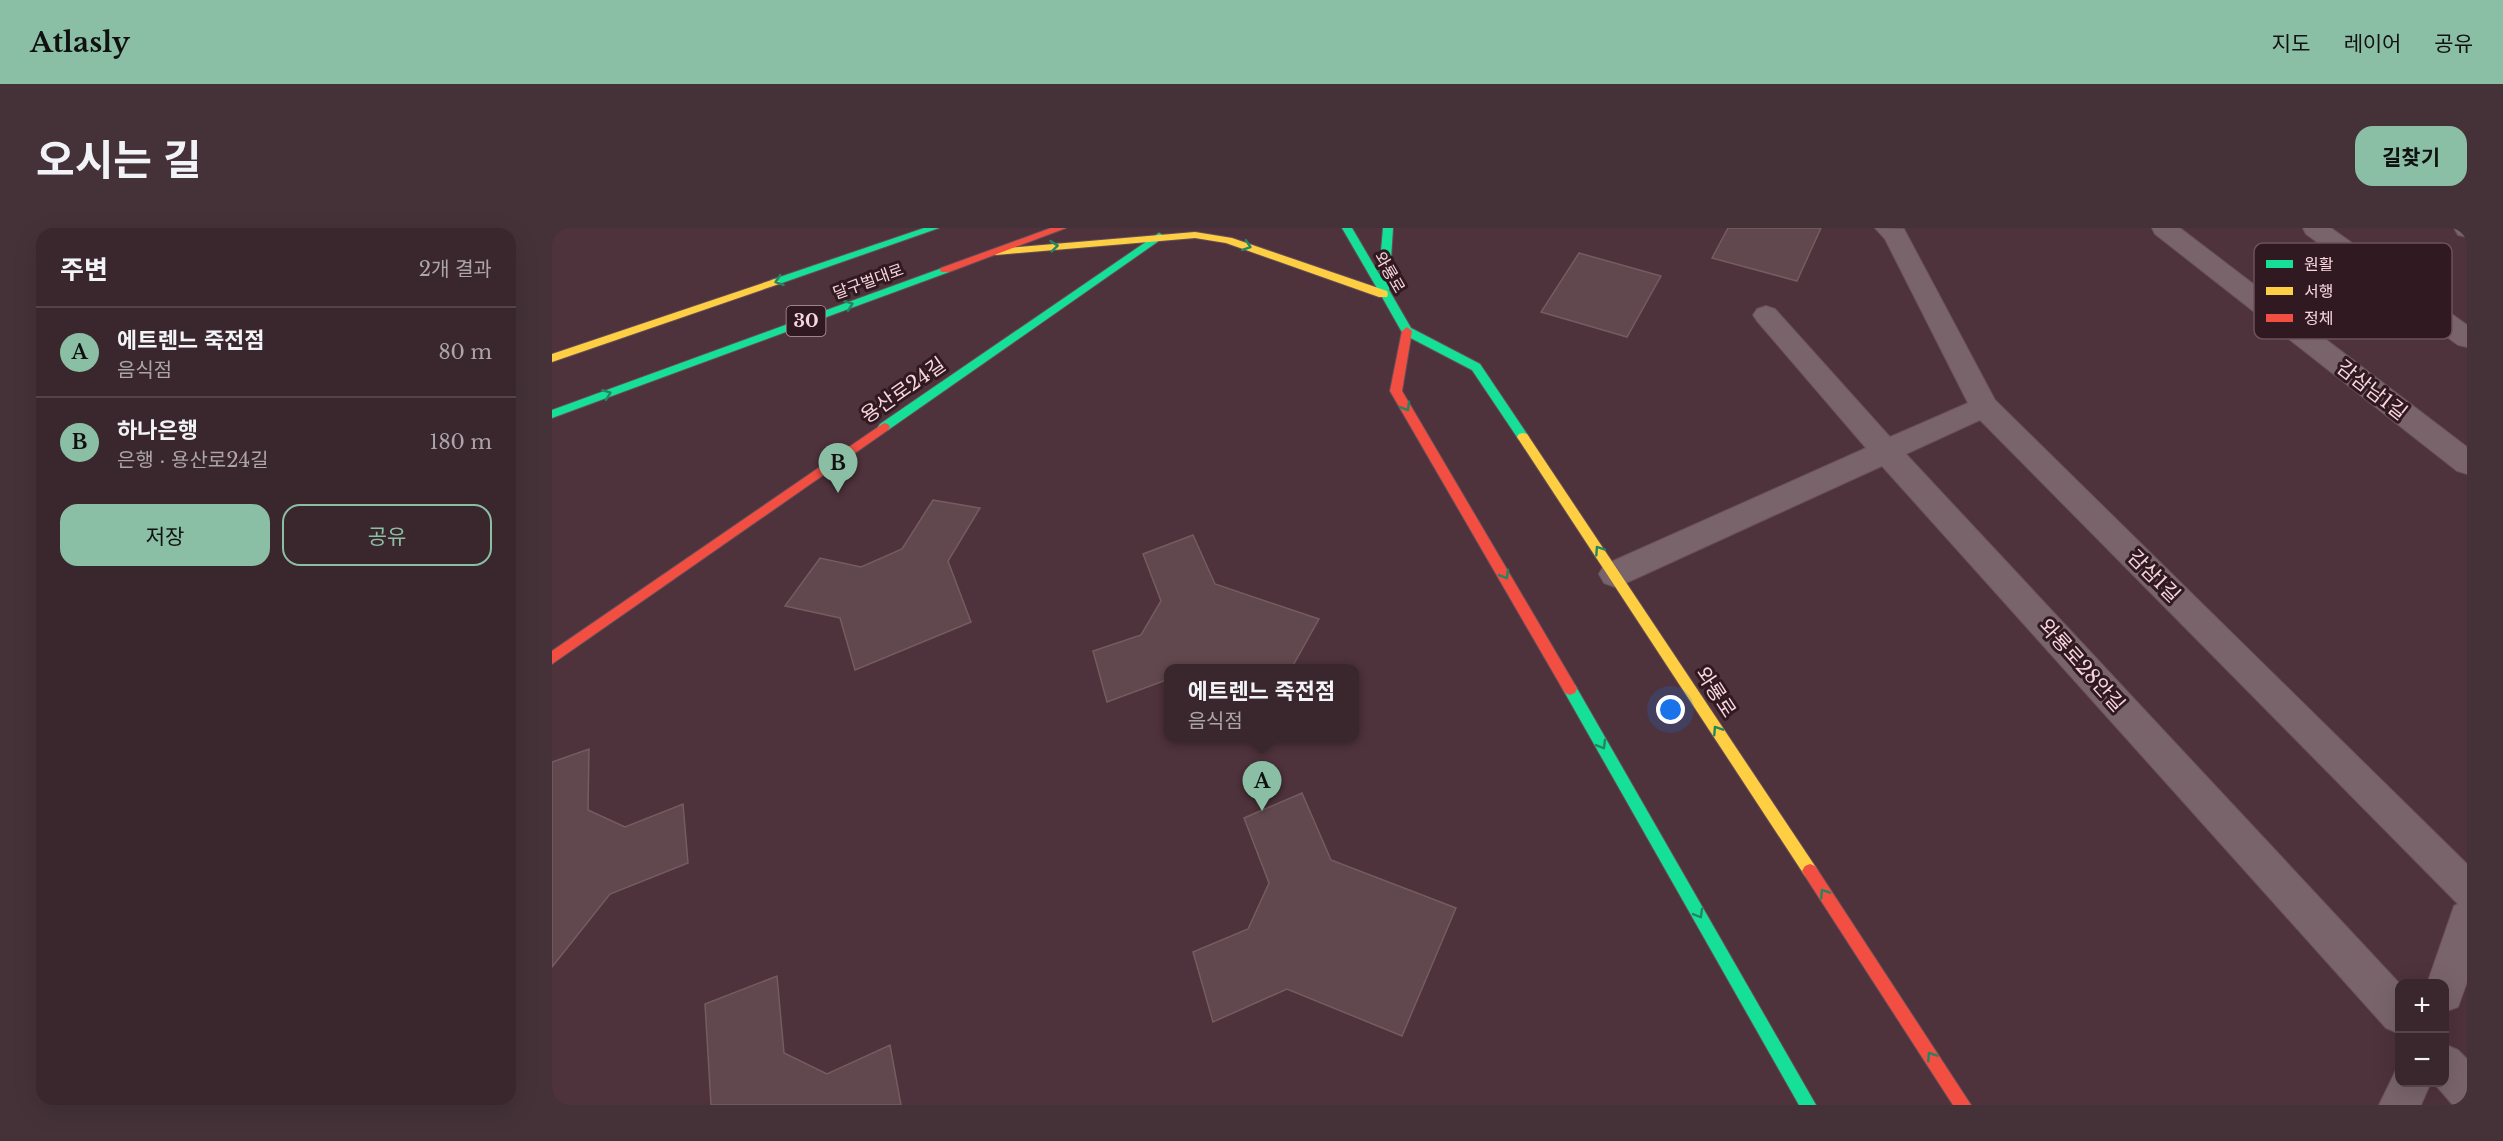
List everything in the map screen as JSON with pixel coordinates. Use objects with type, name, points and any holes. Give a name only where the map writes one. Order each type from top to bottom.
[{"type":"main road","name":"달구벌대로","points":[[552,358],[934,228]]},
{"type":"main road","name":"달구벌대로","points":[[552,414],[1061,228]]},
{"type":"main road","name":"와룡로","points":[[1347,228],[1383,294],[1407,331],[1476,367],[1964,1105]]},
{"type":"main road","points":[[996,252],[1159,236],[1195,235],[1228,240],[1383,294],[1388,228]]},
{"type":"main road","name":"용산로24길","points":[[552,658],[1159,236]]},
{"type":"main road","points":[[1407,331],[1396,391],[1529,616],[1808,1105]]},
{"type":"street","name":"감삼1길","points":[[1887,228],[1895,235],[1984,407],[2467,890]]},
{"type":"street","name":"감삼남1길","points":[[2164,228],[2254,298]]},
{"type":"street","points":[[2315,228],[2336,243]]},
{"type":"street","name":"와룡로28안길","points":[[1766,315],[1886,450],[2395,1009]]},
{"type":"street","points":[[2452,327],[2467,338]]},
{"type":"street","name":"감삼남1길","points":[[2307,339],[2467,463]]},
{"type":"street","points":[[1615,574],[1984,407]]},
{"type":"street","points":[[2449,980],[2467,919]]},
{"type":"street","points":[[2449,1069],[2467,1089]]},
{"type":"street","points":[[2400,1105],[2409,1087]]},
{"type":"building","points":[[1728,228],[1821,228],[1797,281],[1712,258]]},
{"type":"building","points":[[1579,253],[1661,276],[1627,337],[1541,312]]},
{"type":"building","points":[[933,500],[980,508],[948,561],[971,622],[855,670],[840,618],[785,606],[820,558],[861,567],[902,549]]},
{"type":"building","points":[[1193,535],[1215,584],[1319,619],[1294,664],[1164,664],[1164,681],[1107,702],[1093,651],[1141,635],[1161,601],[1143,554]]},
{"type":"building","points":[[589,749],[588,810],[625,827],[683,804],[688,863],[610,894],[552,967],[552,762]]},
{"type":"building","points":[[1302,793],[1331,860],[1456,908],[1402,1036],[1287,989],[1213,1022],[1193,952],[1248,929],[1269,883],[1244,818]]},
{"type":"building","points":[[777,976],[784,1053],[827,1074],[890,1045],[901,1105],[711,1105],[705,1004]]},
{"type":"traffic: fast","points":[[775,282],[934,228]]},
{"type":"traffic: fast","points":[[1347,228],[1407,331],[1476,367],[1523,437]]},
{"type":"traffic: fast","points":[[1383,294],[1388,228]]},
{"type":"traffic: fast","points":[[884,427],[1159,236]]},
{"type":"traffic: fast","points":[[552,414],[945,270]]},
{"type":"traffic: fast","points":[[1570,689],[1808,1105]]},
{"type":"traffic: slow","points":[[996,252],[1195,235],[1228,240],[1383,294]]},
{"type":"traffic: slow","points":[[552,358],[775,282]]},
{"type":"traffic: slow","points":[[1523,437],[1810,871]]},
{"type":"traffic: jam","points":[[945,270],[1061,228]]},
{"type":"traffic: jam","points":[[1407,331],[1396,391],[1570,689]]},
{"type":"traffic: jam","points":[[552,658],[884,427]]},
{"type":"traffic: jam","points":[[1810,871],[1963,1105]]},
{"type":"place","name":"하나은행","points":[[838,493]]},
{"type":"place","name":"에트렌느 죽전점","points":[[1262,811]]}]
